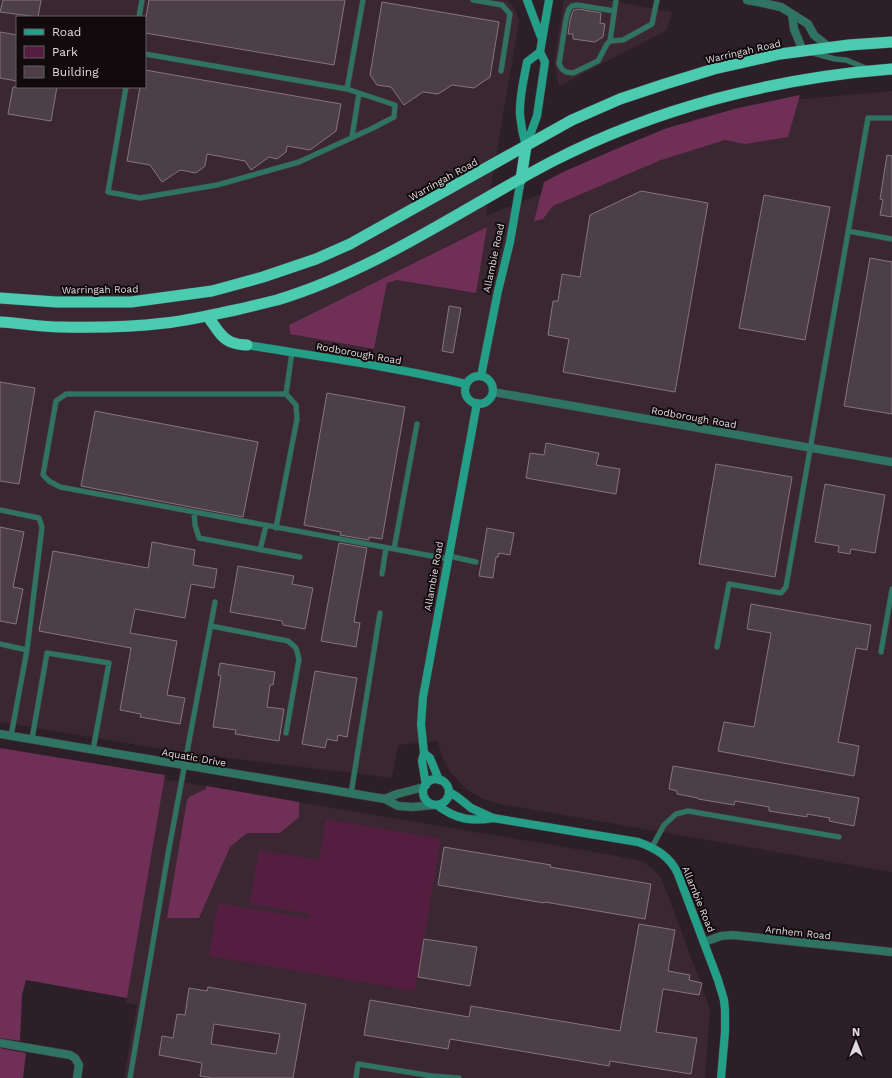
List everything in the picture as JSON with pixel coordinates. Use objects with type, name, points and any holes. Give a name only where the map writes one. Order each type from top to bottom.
[{"type":"highway","name":"Warringah Road","points":[[0,298],[56,302],[131,302],[212,291],[256,279],[316,259],[350,244],[572,120],[620,99],[714,69],[780,54],[829,47],[892,42]]},
{"type":"highway","points":[[0,322],[59,327],[123,327],[167,323],[207,316],[276,300],[340,277],[359,268],[414,240],[552,162],[589,144],[640,123],[693,105],[735,94],[805,80],[873,70],[892,69]]},
{"type":"highway","name":"Allambie Road","points":[[521,179],[526,146]]},
{"type":"highway","points":[[207,316],[224,338],[230,342],[247,345]]},
{"type":"main road","points":[[527,0],[542,38]]},
{"type":"main road","name":"Allambie Road","points":[[526,146],[537,116],[545,62],[540,52],[549,0]]},
{"type":"main road","name":"Allambie Road","points":[[526,146],[521,128],[520,114],[522,86],[526,62],[540,52]]},
{"type":"main road","name":"Allambie Road","points":[[481,376],[498,291],[510,242],[521,179]]},
{"type":"main road","name":"Rodborough Road","points":[[247,345],[441,378],[466,384]]},
{"type":"main road","points":[[481,376],[489,380],[493,387],[492,396],[486,402],[473,402],[467,396],[465,388],[466,384],[472,378],[481,376]]},
{"type":"main road","name":"Allambie Road","points":[[425,786],[422,762],[424,753],[421,724],[423,698],[476,403]]},
{"type":"main road","name":"Allambie Road","points":[[424,753],[430,758],[440,780]]},
{"type":"main road","points":[[432,780],[440,780],[446,784],[449,792],[448,799],[441,805],[429,804],[423,793],[425,786],[432,780]]},
{"type":"main road","name":"Allambie Road","points":[[449,792],[471,808],[494,818],[638,842],[652,847],[670,861],[675,868],[704,942],[724,1000],[726,1010],[722,1078]]},
{"type":"main road","name":"Allambie Road","points":[[435,805],[446,812],[465,819],[479,821],[494,818]]},
{"type":"street","points":[[747,0],[763,2],[781,7],[808,24],[817,38],[829,47]]},
{"type":"street","points":[[792,14],[794,28],[803,51]]},
{"type":"street","name":"Rodborough Road","points":[[493,392],[892,462]]},
{"type":"street","name":"Aquatic Drive","points":[[0,734],[385,799],[398,806],[413,807],[435,805]]},
{"type":"street","name":"Aquatic Drive","points":[[385,799],[425,786]]},
{"type":"street","name":"Arnhem Road","points":[[704,942],[721,936],[733,935],[892,952]]},
{"type":"street","points":[[0,1043],[70,1055],[75,1058],[79,1065],[77,1078]]},
{"type":"lane","points":[[139,16],[142,0]]},
{"type":"lane","points":[[347,89],[363,0]]},
{"type":"lane","points":[[473,0],[502,5],[510,14],[501,71]]},
{"type":"lane","points":[[614,11],[577,5],[572,6],[569,9],[559,64],[562,69],[566,72],[572,72],[598,61],[609,43],[616,0]]},
{"type":"lane","points":[[609,43],[622,40],[652,24],[657,0]]},
{"type":"lane","points":[[803,51],[835,59],[846,60],[873,70]]},
{"type":"lane","points":[[126,88],[108,192],[140,198],[217,186],[299,162],[394,116],[395,105],[347,89],[146,54]]},
{"type":"lane","points":[[352,137],[359,93]]},
{"type":"lane","points":[[718,647],[729,584],[781,593],[786,587],[868,118],[892,118]]},
{"type":"lane","points":[[848,231],[892,239]]},
{"type":"lane","points":[[286,394],[292,352]]},
{"type":"lane","points":[[276,528],[297,419],[296,405],[286,394],[66,394],[56,401],[43,475],[60,488],[194,512],[276,528],[386,548],[476,562]]},
{"type":"lane","points":[[394,549],[417,424]]},
{"type":"lane","points":[[0,510],[39,518],[42,527],[27,650],[11,736]]},
{"type":"lane","points":[[194,512],[195,525],[199,538],[300,557]]},
{"type":"lane","points":[[260,550],[266,526]]},
{"type":"lane","points":[[382,574],[386,548]]},
{"type":"lane","points":[[881,652],[892,589]]},
{"type":"lane","points":[[130,1078],[166,862],[215,602]]},
{"type":"lane","points":[[351,794],[380,613]]},
{"type":"lane","points":[[211,626],[288,641],[296,648],[299,659],[286,733]]},
{"type":"lane","points":[[0,644],[27,650]]},
{"type":"lane","points":[[32,739],[47,653],[109,663],[94,750]]},
{"type":"lane","points":[[652,847],[664,825],[676,814],[688,811],[839,837]]},
{"type":"lane","points":[[356,1078],[358,1064],[432,1076],[459,1078]]},
{"type":"shaded area","points":[[0,0],[508,0],[515,9],[519,21],[486,216],[770,102],[892,91],[892,872],[499,804],[481,798],[465,788],[450,772],[441,754],[438,741],[398,745],[392,778],[181,752],[0,722]]},
{"type":"shaded area","points":[[564,0],[607,0],[672,12],[667,30],[559,86],[554,62]]},
{"type":"shaded area","points":[[800,95],[788,137],[745,144],[725,140],[661,160],[553,206],[543,219],[534,221],[544,182],[563,172],[667,128],[738,108]]},
{"type":"shaded area","points":[[487,227],[476,293],[397,280],[387,283],[374,349],[290,334],[289,325]]},
{"type":"shaded area","points":[[0,748],[165,775],[127,998],[26,980],[22,995],[20,1041],[0,1038]]},
{"type":"shaded area","points":[[164,779],[642,861],[655,871],[662,879],[710,1009],[705,1078],[124,1078],[137,1005],[126,1003]]},
{"type":"shaded area","points":[[206,786],[299,802],[299,817],[280,833],[247,833],[230,847],[199,918],[167,918],[187,800],[189,797],[206,789]]},
{"type":"shaded area","points":[[0,1048],[26,1053],[23,1078],[0,1078]]},
{"type":"green space","points":[[326,819],[441,839],[415,991],[209,956],[218,903],[309,918],[309,914],[249,904],[259,850],[319,860]]},
{"type":"building","points":[[3,0],[41,0],[38,16],[0,12]]},
{"type":"building","points":[[149,0],[345,0],[334,65],[146,33],[146,17]]},
{"type":"building","points":[[382,2],[499,22],[490,77],[474,88],[452,85],[438,94],[423,92],[404,105],[391,87],[377,85],[370,75]]},
{"type":"building","points":[[579,9],[601,13],[600,23],[605,24],[603,37],[595,42],[573,39],[573,34],[568,34],[573,11]]},
{"type":"building","points":[[0,32],[16,35],[16,81],[0,78]]},
{"type":"building","points":[[146,70],[341,104],[336,131],[310,150],[287,146],[286,152],[277,159],[269,157],[251,170],[245,161],[207,154],[205,166],[196,173],[180,170],[162,182],[150,165],[127,161],[140,88],[146,88]]},
{"type":"building","points":[[13,87],[57,88],[51,121],[8,114]]},
{"type":"building","points":[[887,155],[892,156],[892,217],[880,215],[883,200],[880,199]]},
{"type":"building","points":[[641,191],[708,203],[675,392],[563,372],[569,339],[548,335],[553,301],[558,301],[562,274],[580,277],[590,215]]},
{"type":"building","points":[[764,195],[830,207],[805,340],[739,328]]},
{"type":"building","points":[[870,258],[892,262],[892,414],[844,406]]},
{"type":"building","points":[[449,306],[461,308],[453,353],[442,351]]},
{"type":"building","points":[[0,382],[35,388],[19,484],[0,481]]},
{"type":"building","points":[[327,393],[405,407],[382,539],[369,537],[369,540],[340,535],[341,532],[304,525]]},
{"type":"building","points":[[95,411],[258,442],[243,517],[81,486]]},
{"type":"building","points":[[546,443],[599,453],[596,465],[620,469],[616,494],[526,478],[530,453],[544,455]]},
{"type":"building","points":[[716,464],[792,477],[775,577],[699,564]]},
{"type":"building","points":[[825,484],[885,495],[875,553],[851,549],[850,554],[838,552],[839,546],[815,542]]},
{"type":"building","points":[[0,527],[24,532],[13,587],[23,589],[16,624],[0,621]]},
{"type":"building","points":[[487,528],[514,533],[510,555],[499,553],[498,557],[496,557],[493,578],[479,576]]},
{"type":"building","points":[[152,542],[195,550],[193,565],[217,569],[214,588],[191,584],[185,618],[135,609],[130,633],[177,641],[167,695],[185,698],[180,724],[140,717],[141,714],[120,710],[131,648],[39,631],[53,551],[148,568]]},
{"type":"building","points":[[339,543],[367,548],[354,622],[360,623],[356,647],[321,641]]},
{"type":"building","points":[[238,566],[294,576],[292,584],[313,588],[305,629],[283,625],[282,621],[230,612]]},
{"type":"building","points":[[751,604],[871,625],[867,650],[856,648],[838,742],[859,746],[854,776],[718,751],[724,722],[754,727],[771,633],[747,629]]},
{"type":"building","points":[[220,663],[275,672],[273,685],[270,685],[267,707],[284,709],[279,741],[235,734],[236,730],[213,727],[221,676],[218,675]]},
{"type":"building","points":[[315,671],[357,678],[347,737],[338,735],[337,741],[327,739],[325,748],[302,744]]},
{"type":"building","points":[[673,766],[859,798],[854,826],[829,821],[830,818],[807,814],[807,817],[769,811],[769,807],[735,801],[734,805],[677,794],[677,791],[669,789]]},
{"type":"building","points":[[444,847],[651,884],[645,919],[438,885]]},
{"type":"building","points":[[639,924],[675,930],[668,971],[690,975],[689,980],[702,983],[699,995],[663,989],[656,1032],[697,1038],[691,1074],[610,1061],[609,1066],[450,1039],[448,1049],[364,1035],[370,1000],[469,1017],[471,1006],[620,1031]]},
{"type":"building","points":[[424,939],[477,947],[470,986],[418,977]]},
{"type":"building","points":[[208,987],[306,1004],[293,1078],[212,1078],[200,1076],[202,1063],[159,1055],[162,1036],[173,1038],[177,1014],[185,1015],[189,988],[207,991]],"holes":[[[214,1024],[280,1034],[276,1054],[211,1044]]]}]
